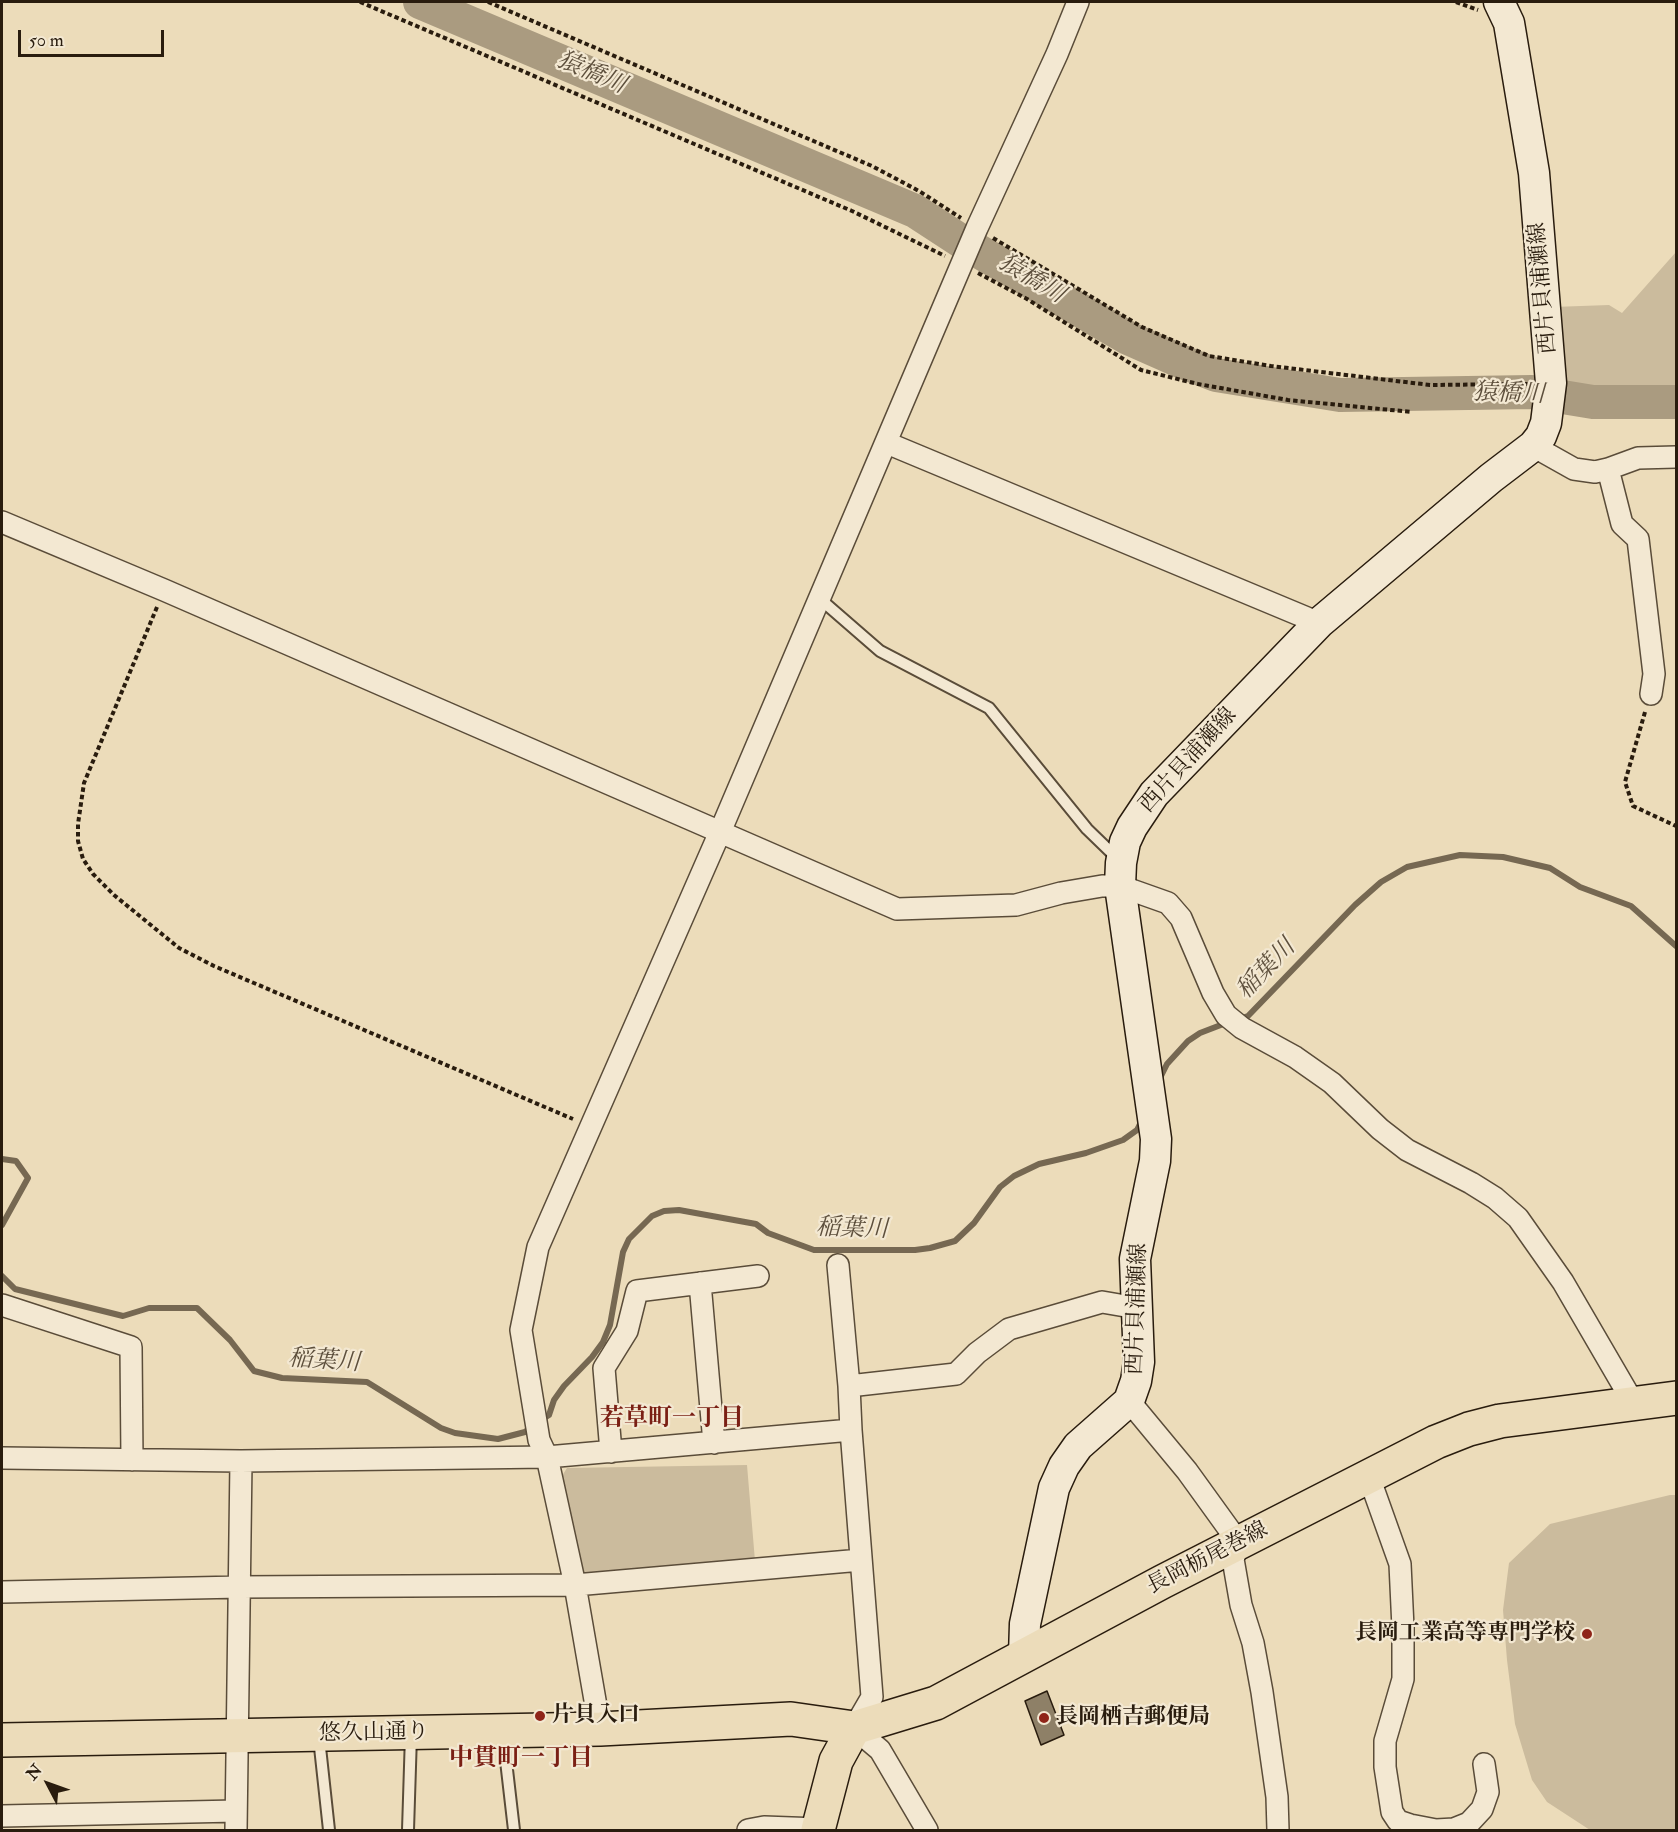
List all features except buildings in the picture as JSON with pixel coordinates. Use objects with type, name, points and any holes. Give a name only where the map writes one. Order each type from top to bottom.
[{"type":"main road","name":"西片貝浦瀬線","points":[[1024,1656],[1024,1623],[1054,1488],[1064,1466],[1078,1446],[1129,1401],[1136,1381],[1139,1362],[1135,1259],[1155,1161],[1156,1139],[1120,874],[1125,842],[1132,826],[1154,794],[1319,623],[1491,478],[1533,446],[1541,436],[1546,423],[1551,383],[1534,173],[1509,23],[1499,2]]},
{"type":"main road","name":"長岡栃尾巻線","points":[[854,1728],[936,1703],[1436,1442],[1500,1421],[1569,1414],[1677,1398]]},
{"type":"main road","name":"悠久山通り","points":[[2,1740],[600,1729],[791,1719],[854,1728]]},
{"type":"main road","points":[[818,1830],[836,1761],[854,1728]]},
{"type":"street","points":[[600,1729],[575,1585],[534,1414],[520,1330],[538,1247],[720,832],[961,264],[1057,54],[1078,2]]},
{"type":"street","points":[[887,443],[1319,623]]},
{"type":"street","points":[[1533,446],[1574,470],[1608,470],[1638,459],[1677,457]]},
{"type":"street","points":[[1608,470],[1622,524],[1638,539],[1654,674],[1651,694]]},
{"type":"street","points":[[2,522],[164,590],[897,909],[1016,904],[1102,886],[1120,874],[1168,903],[1175,910],[1181,918],[1213,993],[1226,1015],[1242,1028],[1295,1057],[1332,1083],[1380,1129],[1407,1150],[1479,1188],[1495,1198],[1518,1218],[1563,1282],[1634,1404]]},
{"type":"street","points":[[838,1265],[872,1697],[854,1728],[880,1750],[927,1830]]},
{"type":"street","points":[[611,1452],[604,1368],[627,1331],[637,1291],[758,1276]]},
{"type":"street","points":[[700,1283],[714,1443]]},
{"type":"street","points":[[849,1386],[956,1374],[977,1353],[1009,1329],[1102,1302],[1137,1308]]},
{"type":"street","points":[[2,1305],[131,1347],[132,1460]]},
{"type":"street","points":[[1129,1401],[1187,1472],[1239,1543],[1233,1559],[1241,1605],[1253,1643],[1262,1692],[1277,1797],[1278,1830]]},
{"type":"street","points":[[2,1458],[241,1461],[543,1448],[611,1452],[851,1430]]},
{"type":"street","points":[[2,1816],[236,1820],[241,1461]]},
{"type":"street","points":[[1369,1477],[1400,1564],[1403,1679],[1385,1741],[1385,1767],[1392,1812],[1398,1821],[1436,1830],[1454,1829],[1469,1823],[1482,1809],[1488,1792],[1484,1764]]},
{"type":"street","points":[[2,1592],[240,1587],[575,1585],[861,1560]]},
{"type":"street","points":[[748,1830],[764,1827],[818,1830]]},
{"type":"lane","points":[[819,598],[880,651],[990,708],[1088,829],[1120,874]]},
{"type":"lane","points":[[502,1731],[514,1830]]},
{"type":"lane","points":[[319,1734],[329,1830]]},
{"type":"lane","points":[[408,1830],[412,1734]]},
{"type":"path","points":[[360,2],[841,207],[961,264],[1027,299],[1140,370],[1198,384],[1288,400],[1412,412]]},
{"type":"path","points":[[488,2],[873,166],[919,191],[1142,327],[1209,356],[1270,366],[1430,385],[1551,383]]},
{"type":"path","points":[[164,590],[84,783],[78,841],[83,859],[93,874],[114,896],[179,948],[214,966],[590,1126]]},
{"type":"path","points":[[1651,694],[1625,782],[1634,806],[1677,826]]},
{"type":"shaded area","points":[[1676,252],[1676,393],[1572,390],[1559,369],[1553,307],[1609,305],[1622,313]]},
{"type":"shaded area","points":[[747,1465],[755,1561],[582,1576],[560,1479],[567,1468]]},
{"type":"shaded area","name":"長岡工業高等専門学校","points":[[1676,1495],[1676,1830],[1590,1830],[1547,1802],[1532,1780],[1515,1724],[1503,1610],[1509,1563],[1550,1524]]},
{"type":"waterway","name":"猿橋川","points":[[420,2],[915,211],[961,241],[1128,338],[1216,375],[1340,395],[1532,392],[1593,402],[1676,402]]},
{"type":"waterway","name":"稲葉川","points":[[1239,1019],[1248,1016],[1355,905],[1381,882],[1407,867],[1460,855],[1503,857],[1550,868],[1580,887],[1631,906],[1676,946]]},
{"type":"waterway","name":"稲葉川","points":[[1159,1080],[1167,1064],[1188,1041],[1200,1033],[1226,1023]]},
{"type":"waterway","name":"稲葉川","points":[[541,1420],[549,1415],[554,1400],[564,1386],[603,1342],[610,1325],[623,1252],[629,1239],[652,1216],[664,1211],[679,1210],[756,1224],[768,1233],[814,1250],[930,1248],[955,1241],[974,1223],[1000,1187],[1014,1176],[1039,1164],[1086,1153],[1123,1140],[1137,1130],[1142,1120]]},
{"type":"waterway","name":"稲葉川","points":[[2,1159],[16,1161],[28,1178],[2,1225]]},
{"type":"waterway","name":"稲葉川","points":[[2,1276],[15,1289],[123,1316],[149,1308],[197,1308],[230,1340],[254,1371],[282,1378],[367,1382],[441,1428],[455,1433],[498,1439],[525,1432],[533,1426]]},
{"type":"place","name":"長岡工業高等専門学校","points":[[1587,1634]]},
{"type":"place","name":"片貝入口","points":[[540,1716]]},
{"type":"place","name":"長岡栖吉郵便局","points":[[1044,1718]]},
{"type":"district","name":"若草町一丁目","points":[[672,1420]]},
{"type":"district","name":"中貫町一丁目","points":[[521,1760]]}]
